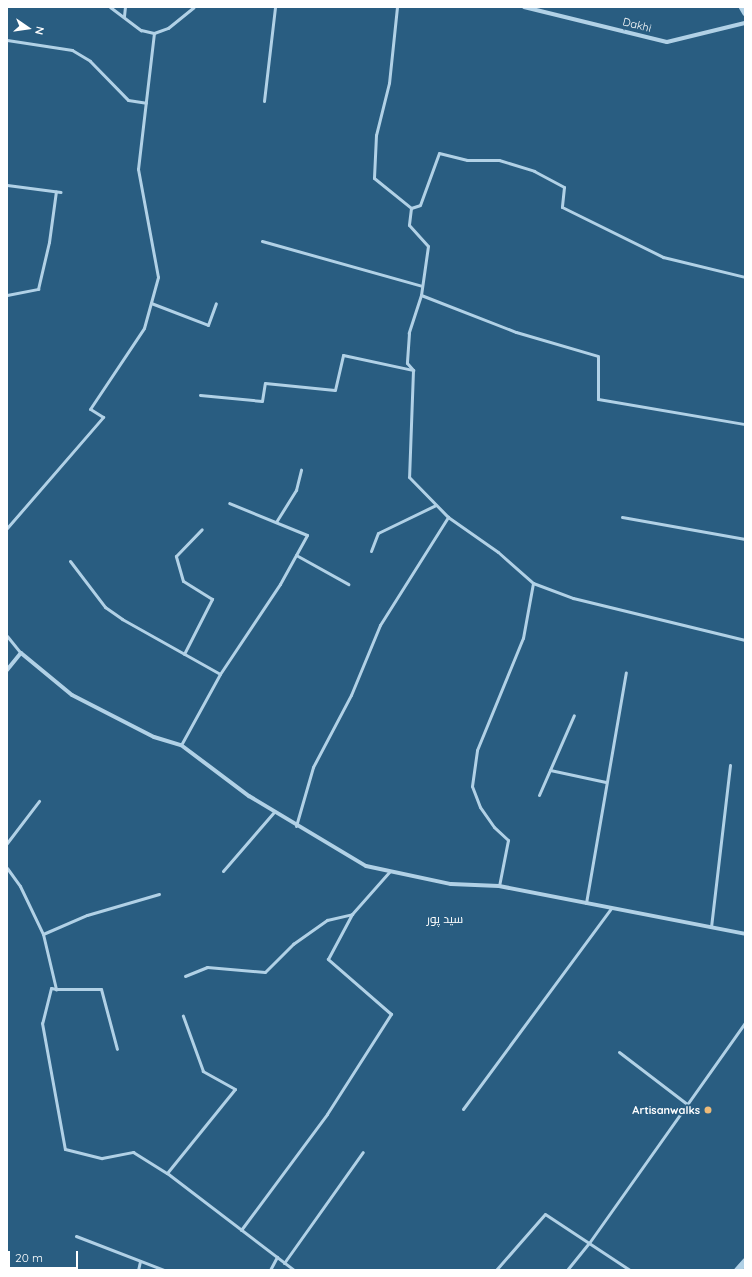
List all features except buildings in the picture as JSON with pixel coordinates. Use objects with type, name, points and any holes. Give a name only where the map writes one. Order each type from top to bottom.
[{"type":"street","name":"Dakhi","points":[[524,7],[667,42],[745,23]]},
{"type":"street","points":[[742,7],[745,12]]},
{"type":"street","points":[[7,670],[21,653],[72,696],[154,737],[181,745],[249,796],[296,826],[366,866],[451,884],[499,886],[745,934]]},
{"type":"street","points":[[737,1270],[745,1261]]},
{"type":"lane","points":[[110,7],[141,30],[154,33],[168,28],[194,7]]},
{"type":"lane","points":[[124,16],[125,7]]},
{"type":"lane","points":[[264,101],[275,7]]},
{"type":"lane","points":[[397,7],[389,83],[376,135],[374,178],[411,208]]},
{"type":"lane","points":[[7,528],[103,417],[90,409],[144,328],[158,277],[138,169],[154,33]]},
{"type":"lane","points":[[7,40],[72,50],[90,61],[128,100],[146,104]]},
{"type":"lane","points":[[411,208],[420,204],[439,153],[467,160],[499,160],[534,171],[564,187],[562,207],[663,257],[745,277]]},
{"type":"lane","points":[[7,185],[61,192]]},
{"type":"lane","points":[[7,294],[38,289],[49,242],[56,191]]},
{"type":"lane","points":[[411,208],[409,225],[428,246],[421,295],[409,333],[407,363],[413,370],[408,477],[448,517],[498,552],[533,583],[573,598],[745,640]]},
{"type":"lane","points":[[262,241],[422,286]]},
{"type":"lane","points":[[421,295],[516,332],[598,356],[598,399],[745,424]]},
{"type":"lane","points":[[151,303],[208,325],[216,303]]},
{"type":"lane","points":[[200,395],[262,401],[265,383],[335,390],[343,355],[413,370]]},
{"type":"lane","points":[[276,522],[296,490],[301,470]]},
{"type":"lane","points":[[181,745],[220,674],[296,555],[307,535],[229,503]]},
{"type":"lane","points":[[371,551],[378,533],[436,505]]},
{"type":"lane","points":[[296,826],[314,767],[351,695],[380,625],[448,517]]},
{"type":"lane","points":[[622,517],[745,539]]},
{"type":"lane","points":[[184,654],[212,599],[183,582],[176,556],[202,529]]},
{"type":"lane","points":[[296,555],[348,584]]},
{"type":"lane","points":[[70,561],[105,607],[220,674]]},
{"type":"lane","points":[[499,886],[508,840],[494,827],[480,807],[472,786],[477,750],[523,638],[533,583]]},
{"type":"lane","points":[[7,636],[21,653]]},
{"type":"lane","points":[[586,903],[626,672]]},
{"type":"lane","points":[[539,796],[574,715]]},
{"type":"lane","points":[[711,927],[730,765]]},
{"type":"lane","points":[[550,770],[606,782]]},
{"type":"lane","points":[[7,843],[39,800]]},
{"type":"lane","points":[[223,871],[274,812]]},
{"type":"lane","points":[[7,868],[20,886],[43,934],[56,989]]},
{"type":"lane","points":[[242,1230],[327,1114],[391,1014],[328,959],[352,914],[390,871]]},
{"type":"lane","points":[[43,934],[87,915],[159,894]]},
{"type":"lane","points":[[463,1109],[611,908]]},
{"type":"lane","points":[[184,976],[207,967],[265,972],[293,944],[327,920],[352,914]]},
{"type":"lane","points":[[117,1049],[101,989],[50,988],[42,1023],[65,1149],[102,1158],[133,1152],[167,1173],[294,1270]]},
{"type":"lane","points":[[167,1173],[235,1089],[203,1072],[183,1016]]},
{"type":"lane","points":[[567,1270],[589,1243],[745,1023]]},
{"type":"lane","points":[[619,1052],[687,1104]]},
{"type":"lane","points":[[284,1263],[363,1152]]},
{"type":"lane","points":[[496,1270],[545,1214],[630,1270]]},
{"type":"lane","points":[[76,1236],[164,1270]]},
{"type":"lane","points":[[270,1270],[277,1257]]},
{"type":"lane","points":[[138,1270],[140,1261]]},
{"type":"place","name":"Artisanwalks","points":[[708,1110]]},
{"type":"district","name":"سید پور","points":[[445,919]]}]
